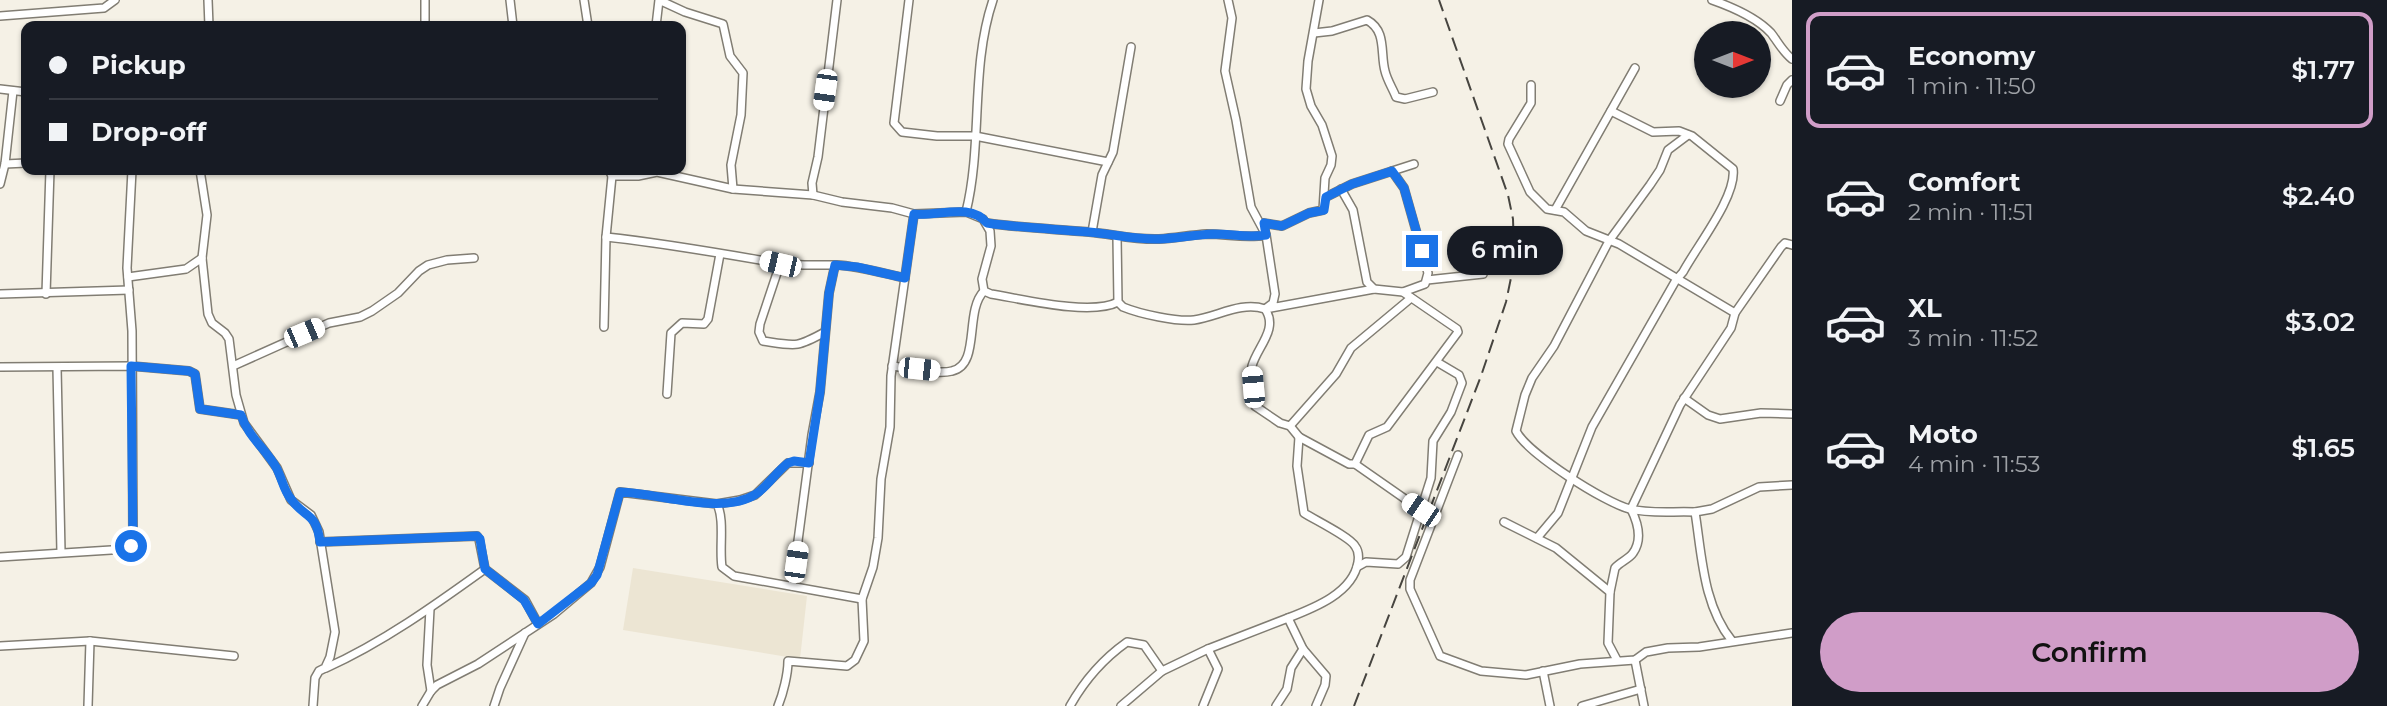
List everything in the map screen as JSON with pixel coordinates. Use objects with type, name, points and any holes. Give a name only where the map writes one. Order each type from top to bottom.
[{"type":"street","points":[[0,16],[104,8],[116,0]]},
{"type":"street","points":[[208,0],[209,21]]},
{"type":"street","points":[[425,0],[425,21]]},
{"type":"street","points":[[510,0],[512,21]]},
{"type":"street","points":[[584,0],[587,21]]},
{"type":"street","points":[[657,21],[659,0],[685,12],[723,24],[730,56],[743,73],[741,115],[731,165],[733,189]]},
{"type":"street","points":[[813,195],[837,0]]},
{"type":"street","points":[[909,0],[894,123],[902,132],[975,136],[1108,162]]},
{"type":"street","points":[[966,212],[974,173],[985,30],[993,0]]},
{"type":"street","points":[[1228,0],[1232,18],[1225,71],[1237,120],[1251,207],[1266,235]]},
{"type":"street","points":[[1265,309],[1273,303],[1275,294],[1264,223],[1286,225],[1309,213],[1324,210],[1325,178],[1332,156],[1306,89],[1319,0]]},
{"type":"street","points":[[1712,0],[1756,20],[1770,32],[1792,60]]},
{"type":"street","points":[[1314,33],[1332,31],[1367,20],[1377,28],[1383,43],[1385,70],[1396,97],[1405,99],[1433,92]]},
{"type":"street","points":[[1092,232],[1102,175],[1113,152],[1131,47]]},
{"type":"street","points":[[1555,210],[1635,68]]},
{"type":"street","points":[[1780,102],[1792,80]]},
{"type":"street","points":[[1531,85],[1531,103],[1509,139],[1509,150],[1530,192],[1547,209],[1564,212],[1586,231],[1663,270],[1735,313]]},
{"type":"street","points":[[0,89],[21,92]]},
{"type":"street","points":[[0,184],[5,164],[13,91]]},
{"type":"street","points":[[1537,538],[1558,513],[1592,427],[1676,280],[1727,200],[1734,180],[1733,169],[1692,136],[1679,131],[1653,132],[1611,111]]},
{"type":"street","points":[[1688,135],[1668,150],[1655,177],[1609,241],[1555,346],[1532,378],[1516,430],[1519,438],[1531,450],[1602,497],[1631,509],[1695,512],[1712,509],[1759,487],[1792,485]]},
{"type":"street","points":[[5,164],[21,163]]},
{"type":"street","points":[[1326,197],[1341,189],[1414,164]]},
{"type":"street","points":[[1118,302],[1132,311],[1194,320],[1229,310],[1251,307],[1265,309],[1374,289],[1403,292],[1425,284],[1428,273],[1404,188],[1392,171]]},
{"type":"street","points":[[46,294],[50,175]]},
{"type":"street","points":[[0,557],[127,549],[131,546],[132,331],[128,277],[132,175]]},
{"type":"street","points":[[201,175],[207,215],[202,258],[208,314],[212,323],[229,339],[236,395],[248,432],[277,468],[291,500],[311,515],[316,523],[335,632],[334,645],[325,668]]},
{"type":"street","points":[[604,327],[610,175]]},
{"type":"street","points":[[674,175],[733,189],[813,195],[914,214],[966,212],[984,219],[991,246],[983,271],[984,291],[977,298],[965,363],[960,368],[947,372],[892,366]]},
{"type":"street","points":[[1341,189],[1353,210],[1367,282],[1374,289]]},
{"type":"street","points":[[778,706],[783,682],[788,673],[788,661],[847,666],[855,660],[864,641],[862,598],[873,567],[878,538],[881,480],[890,427],[892,366],[914,214]]},
{"type":"street","points":[[987,223],[1158,239],[1184,235],[1228,234],[1251,238],[1266,235]]},
{"type":"street","points":[[606,237],[751,257],[780,264],[857,267],[905,278]]},
{"type":"street","points":[[1117,237],[1118,302]]},
{"type":"street","points":[[1631,509],[1684,398],[1731,328],[1735,313],[1781,247],[1786,243],[1792,245]]},
{"type":"street","points":[[667,394],[671,333],[682,323],[704,324],[708,319],[720,254]]},
{"type":"street","points":[[128,277],[187,269],[202,258]]},
{"type":"street","points":[[233,366],[329,323],[360,317],[372,311],[398,293],[428,265],[474,258]]},
{"type":"street","points":[[780,264],[760,324],[759,332],[763,341],[805,344],[825,332]]},
{"type":"street","points":[[792,586],[820,392],[829,293],[835,265]]},
{"type":"street","points":[[1427,280],[1483,274]]},
{"type":"street","points":[[0,294],[129,290]]},
{"type":"street","points":[[984,291],[1090,308],[1108,307],[1118,302]]},
{"type":"street","points":[[1355,464],[1369,435],[1387,427],[1456,337],[1457,329],[1403,292]]},
{"type":"street","points":[[1290,426],[1336,373],[1351,348],[1411,298]]},
{"type":"street","points":[[1265,309],[1269,316],[1269,331],[1251,368],[1255,406],[1280,424],[1290,426],[1299,438],[1349,464],[1355,464],[1421,510]]},
{"type":"street","points":[[1357,567],[1366,562],[1398,564],[1406,556],[1431,478],[1433,441],[1451,412],[1462,383],[1459,375],[1437,362]]},
{"type":"street","points":[[0,367],[131,366],[189,371],[195,374],[198,383],[200,409],[241,415]]},
{"type":"street","points":[[57,368],[61,552]]},
{"type":"street","points":[[1684,398],[1708,415],[1720,419],[1761,413],[1792,414]]},
{"type":"street","points":[[1121,706],[1162,671],[1208,649],[1320,604],[1345,588],[1357,567],[1359,554],[1355,544],[1304,513],[1297,466],[1299,438]]},
{"type":"street","points":[[1458,456],[1410,580],[1410,589],[1440,656],[1481,671],[1526,675],[1616,660],[1635,660],[1646,652],[1792,633]]},
{"type":"street","points":[[422,706],[431,691],[525,633],[591,583],[597,575],[620,492],[717,504],[755,495],[788,463],[809,463]]},
{"type":"street","points":[[717,504],[721,512],[722,567],[734,576],[862,598]]},
{"type":"street","points":[[1616,660],[1608,643],[1610,593],[1615,568],[1634,553],[1639,536],[1638,523],[1631,509]]},
{"type":"street","points":[[1695,512],[1710,605],[1720,626],[1732,641]]},
{"type":"street","points":[[1504,522],[1556,548],[1610,593]]},
{"type":"street","points":[[320,542],[473,534],[480,539],[485,569],[524,600],[538,624]]},
{"type":"street","points":[[313,706],[315,678],[319,671],[348,658],[430,609],[485,569]]},
{"type":"street","points":[[430,609],[427,665],[431,691]]},
{"type":"street","points":[[1288,618],[1303,649],[1326,676],[1316,706]]},
{"type":"street","points":[[494,706],[525,633]]},
{"type":"street","points":[[0,646],[90,641],[234,656]]},
{"type":"street","points":[[88,706],[90,641]]},
{"type":"street","points":[[1070,706],[1082,685],[1113,652],[1127,642],[1144,645],[1162,671]]},
{"type":"street","points":[[1203,706],[1218,669],[1208,649]]},
{"type":"street","points":[[1276,706],[1287,689],[1291,668],[1303,649]]},
{"type":"street","points":[[1635,660],[1644,706]]},
{"type":"street","points":[[1543,671],[1550,706]]},
{"type":"street","points":[[1582,706],[1641,689]]},
{"type":"shaded area","points":[[633,568],[807,596],[800,659],[623,630]]},
{"type":"railway","points":[[1354,706],[1481,376],[1506,302],[1513,268],[1513,219],[1508,195],[1439,0]]},
{"type":"route","points":[[131,546],[131,366],[189,371],[195,374],[198,383],[200,409],[241,415],[248,432],[277,468],[291,500],[311,515],[316,523],[320,542],[473,534],[480,539],[485,569],[524,600],[538,624],[554,614],[597,575],[620,492],[717,504],[755,495],[788,463],[809,463],[820,392],[829,293],[835,265],[905,278],[914,214],[966,212],[984,219],[987,223],[1092,232],[1117,237],[1158,239],[1184,235],[1228,234],[1251,238],[1266,235],[1264,223],[1282,226],[1309,213],[1324,210],[1326,197],[1352,184],[1392,171],[1404,188],[1422,251]]}]
